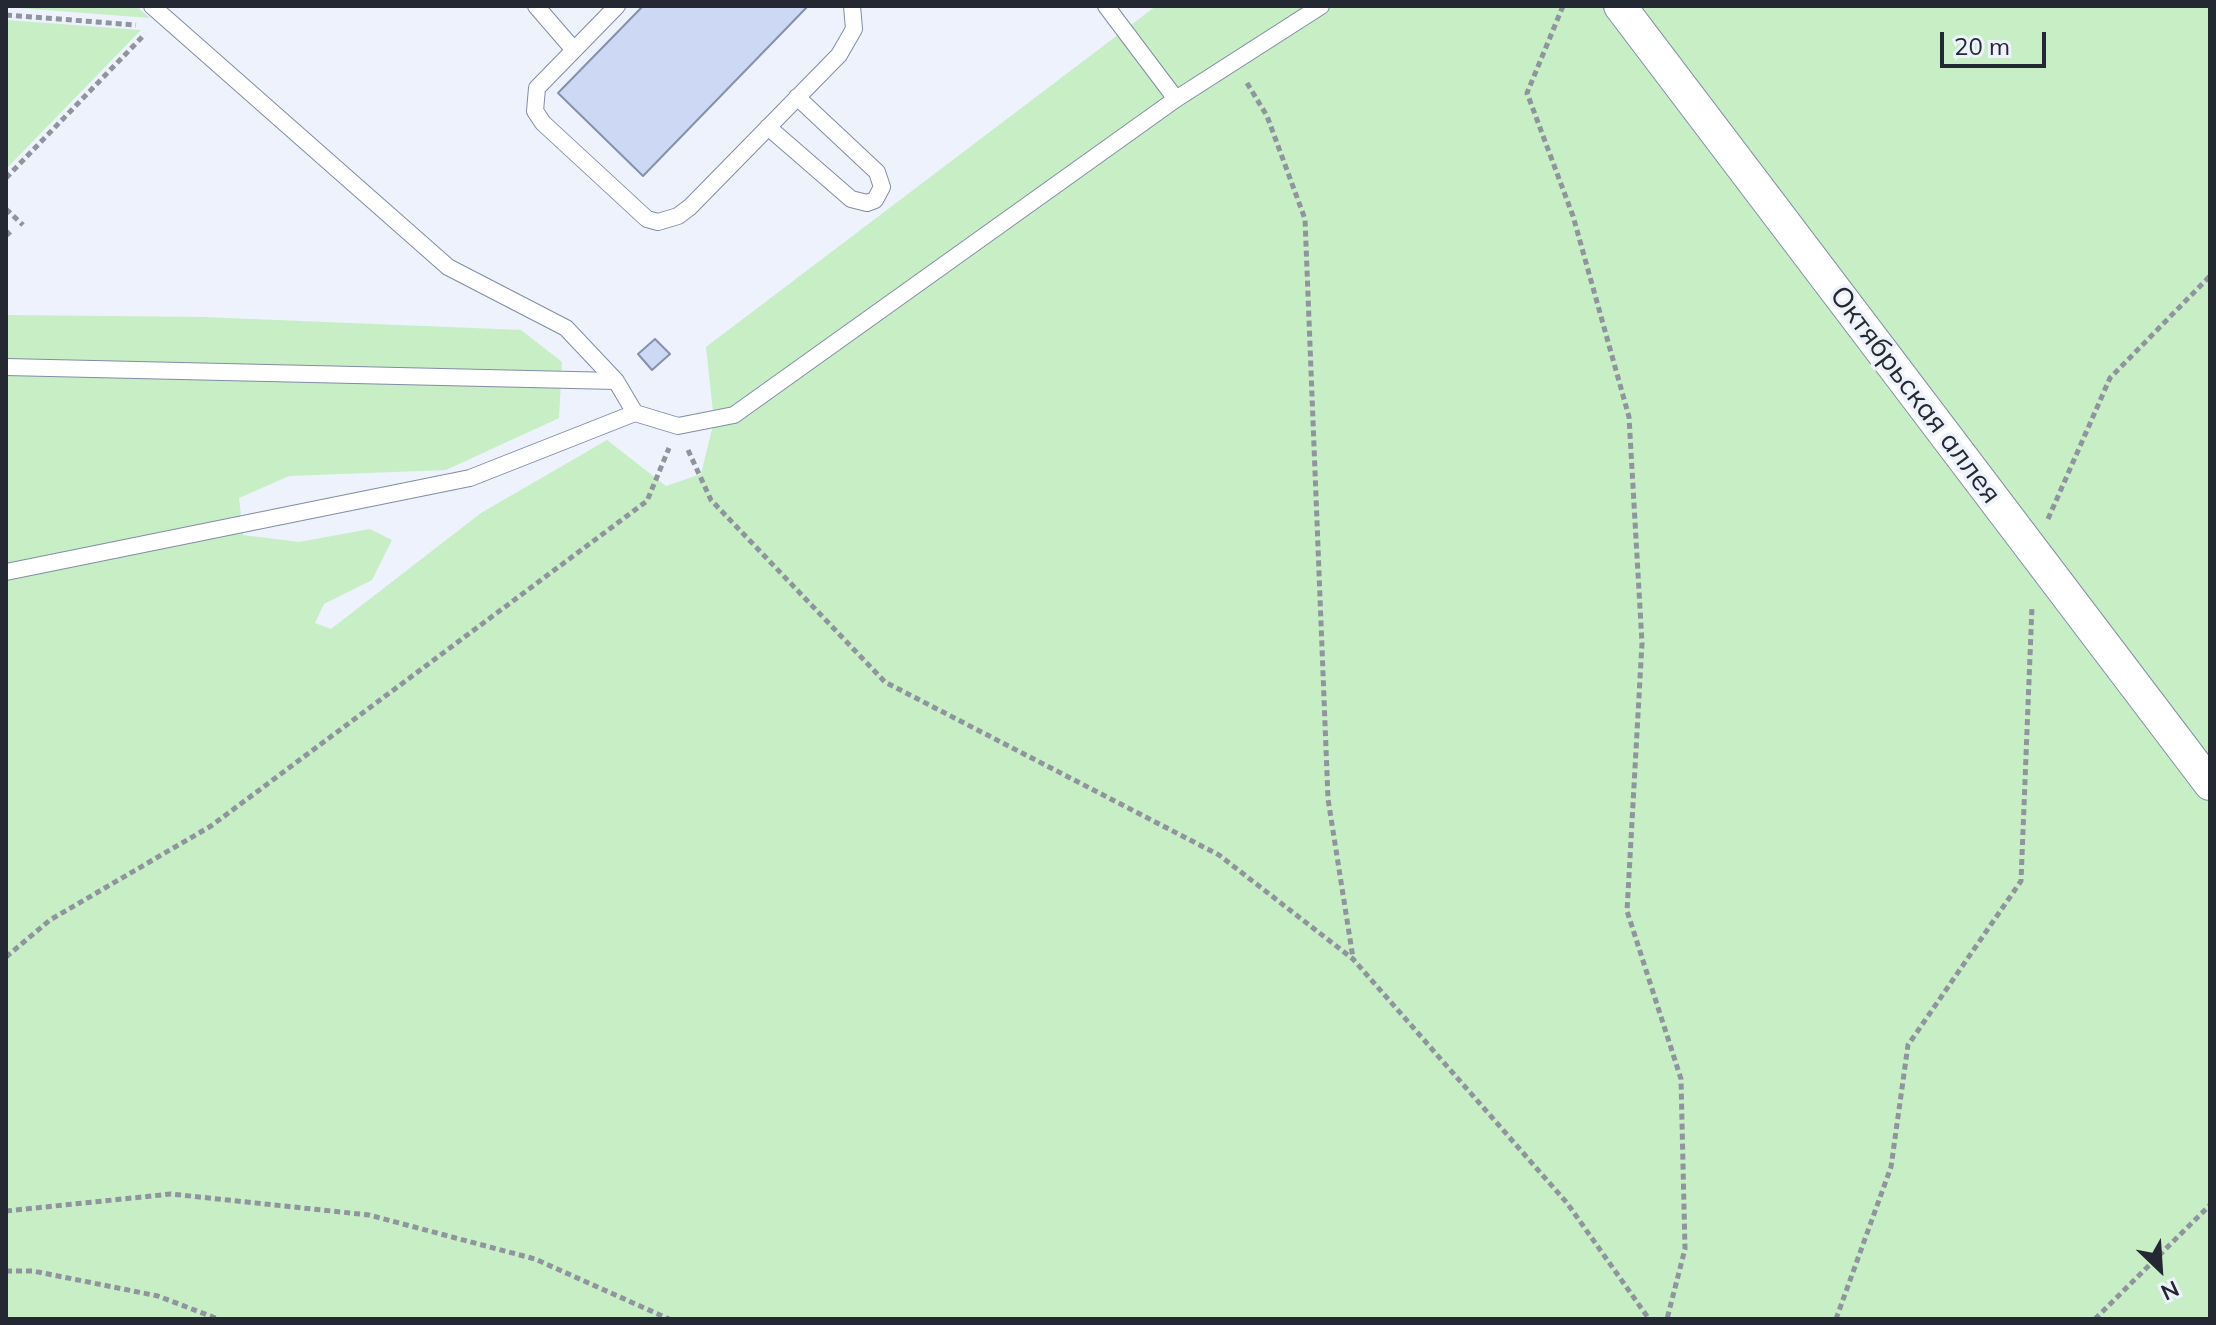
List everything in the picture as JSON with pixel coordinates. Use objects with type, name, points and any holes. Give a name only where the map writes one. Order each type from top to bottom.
[{"type":"street","name":"Октябрьская аллея","points":[[1620,6],[2210,784]]},
{"type":"lane","points":[[152,6],[448,267],[566,328],[616,381],[635,413]]},
{"type":"lane","points":[[536,6],[574,50]]},
{"type":"lane","points":[[617,6],[537,88],[535,111],[543,123],[647,219],[658,222],[678,216],[848,42],[854,29],[852,6]]},
{"type":"lane","points":[[1106,6],[1176,99]]},
{"type":"lane","points":[[6,572],[470,478],[635,413],[678,426],[734,415],[1176,99],[1321,6]]},
{"type":"lane","points":[[768,127],[851,199],[867,203],[875,200],[882,187],[877,172],[797,97]]},
{"type":"lane","points":[[6,367],[616,381]]},
{"type":"path","points":[[1563,6],[1527,93],[1573,216],[1629,417],[1642,643],[1627,911],[1681,1079],[1685,1249],[1667,1319]]},
{"type":"path","points":[[6,15],[153,26],[6,178]]},
{"type":"path","points":[[1234,62],[1267,116],[1305,219],[1328,799],[1353,959]]},
{"type":"path","points":[[6,209],[23,225]]},
{"type":"path","points":[[6,231],[12,237]]},
{"type":"path","points":[[1836,1319],[1891,1167],[1908,1045],[2021,881],[2034,552],[2110,378],[2210,276]]},
{"type":"path","points":[[678,426],[711,500],[885,682],[1219,855],[1353,959],[1567,1203],[1649,1319]]},
{"type":"path","points":[[6,957],[50,920],[211,826],[647,501],[678,426]]},
{"type":"path","points":[[6,1211],[171,1194],[369,1215],[535,1259],[669,1319]]},
{"type":"path","points":[[2095,1319],[2210,1205]]},
{"type":"path","points":[[6,1271],[33,1271],[158,1296],[218,1319]]},
{"type":"green space","points":[[136,6],[150,18],[6,7]]},
{"type":"green space","points":[[1156,6],[2210,6],[2210,1319],[6,1319],[6,315],[204,317],[521,330],[562,362],[559,418],[446,470],[289,476],[239,498],[243,535],[299,542],[370,529],[392,540],[372,580],[324,604],[315,623],[331,629],[481,513],[607,440],[666,486],[701,474],[714,421],[706,347]]},
{"type":"green space","points":[[6,20],[141,30],[6,169]]},
{"type":"building","points":[[643,6],[808,6],[643,176],[558,93]]},
{"type":"building","points":[[655,339],[670,354],[652,370],[638,354]]}]
